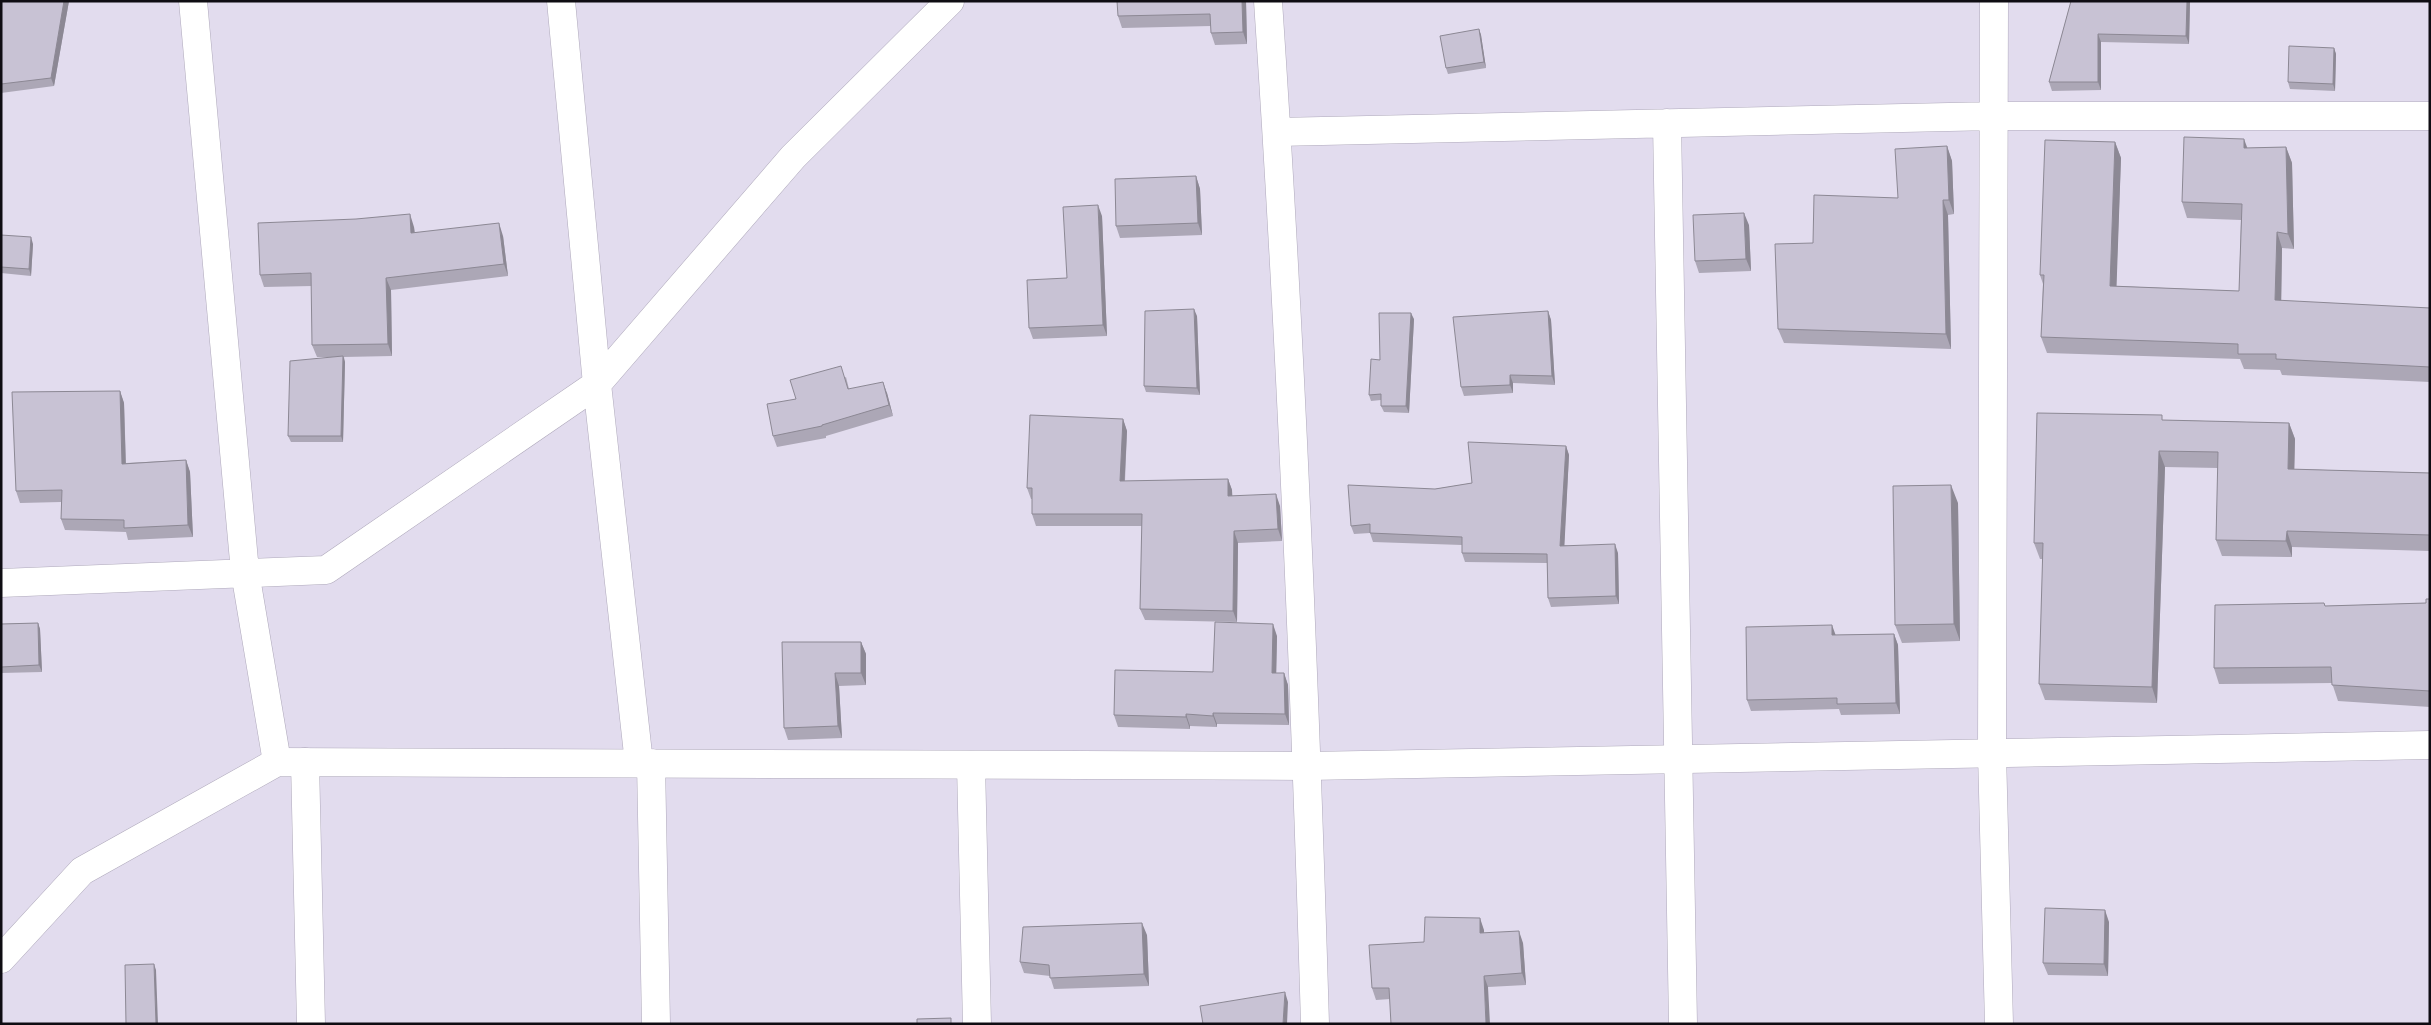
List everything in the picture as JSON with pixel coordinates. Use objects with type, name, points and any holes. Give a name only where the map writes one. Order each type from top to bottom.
[{"type":"street","points":[[193,1],[245,572],[277,762]]},
{"type":"street","points":[[561,1],[597,384],[645,764],[656,1024]]},
{"type":"street","points":[[1,583],[326,570],[597,384],[794,157],[950,1]]},
{"type":"street","points":[[1268,1],[1277,132],[1308,766],[1316,1024]]},
{"type":"street","points":[[1994,1],[1992,753],[1999,1024]]},
{"type":"street","points":[[1277,132],[1994,116],[2430,116]]},
{"type":"street","points":[[1667,123],[1683,1024]]},
{"type":"street","points":[[1,959],[82,871],[277,762],[1308,766],[2430,745]]},
{"type":"street","points":[[305,762],[311,1024]]},
{"type":"street","points":[[971,765],[977,1024]]},
{"type":"building","points":[[1,1],[64,1],[51,78],[1,84]]},
{"type":"building","points":[[1117,1],[1242,1],[1243,32],[1211,33],[1210,14],[1118,16]]},
{"type":"building","points":[[2071,1],[2187,1],[2186,36],[2098,34],[2098,82],[2049,82]]},
{"type":"building","points":[[1479,29],[1484,62],[1446,68],[1440,36]]},
{"type":"building","points":[[2289,46],[2334,48],[2333,84],[2288,82]]},
{"type":"building","points":[[2184,137],[2244,139],[2244,148],[2286,147],[2288,234],[2277,232],[2275,300],[2430,308],[2430,367],[2276,359],[2276,354],[2238,354],[2238,344],[2041,337],[2044,275],[2040,275],[2045,140],[2115,142],[2110,286],[2239,291],[2242,204],[2182,202]]},
{"type":"building","points":[[1947,146],[1949,200],[1943,200],[1946,334],[1778,329],[1775,244],[1813,243],[1814,195],[1898,198],[1895,149]]},
{"type":"building","points":[[1196,176],[1198,223],[1116,226],[1115,179]]},
{"type":"building","points":[[1098,205],[1103,325],[1029,328],[1027,280],[1067,278],[1063,207]]},
{"type":"building","points":[[1744,213],[1746,259],[1695,261],[1693,215]]},
{"type":"building","points":[[410,214],[411,233],[499,223],[504,264],[386,278],[388,344],[312,345],[311,273],[260,275],[258,223],[356,219]]},
{"type":"building","points":[[1,235],[31,237],[29,269],[1,267]]},
{"type":"building","points":[[1194,309],[1197,388],[1144,386],[1145,311]]},
{"type":"building","points":[[1548,311],[1552,376],[1510,375],[1510,385],[1461,387],[1453,317]]},
{"type":"building","points":[[1379,313],[1411,313],[1406,406],[1381,406],[1381,394],[1369,395],[1371,359],[1380,360]]},
{"type":"building","points":[[343,356],[341,436],[288,436],[290,361]]},
{"type":"building","points":[[841,366],[848,389],[883,382],[889,405],[822,426],[773,436],[767,404],[796,399],[790,380]]},
{"type":"building","points":[[120,391],[122,464],[186,460],[188,525],[124,528],[124,520],[61,519],[62,490],[16,491],[12,392]]},
{"type":"building","points":[[2037,413],[2162,415],[2162,420],[2289,423],[2288,469],[2430,473],[2430,535],[2287,531],[2286,541],[2216,540],[2218,452],[2159,451],[2152,687],[2039,684],[2043,543],[2034,543]]},
{"type":"building","points":[[1030,415],[1123,419],[1120,481],[1228,479],[1228,496],[1276,494],[1278,529],[1234,531],[1233,611],[1140,609],[1142,514],[1032,514],[1032,488],[1027,488]]},
{"type":"building","points":[[1468,442],[1566,446],[1560,546],[1615,544],[1616,596],[1548,598],[1547,554],[1462,553],[1462,537],[1370,533],[1370,524],[1351,526],[1348,485],[1435,489],[1472,483]]},
{"type":"building","points":[[1951,485],[1954,624],[1895,625],[1893,486]]},
{"type":"building","points":[[2426,599],[2430,599],[2430,691],[2332,685],[2331,667],[2214,668],[2215,605],[2324,603],[2325,606],[2426,603]]},
{"type":"building","points":[[1215,622],[1273,624],[1272,673],[1284,673],[1285,714],[1213,713],[1213,716],[1186,714],[1186,717],[1114,715],[1115,670],[1213,672]]},
{"type":"building","points":[[38,623],[39,665],[1,667],[1,624]]},
{"type":"building","points":[[1832,625],[1832,635],[1894,634],[1896,703],[1837,704],[1837,698],[1747,700],[1746,627]]},
{"type":"building","points":[[782,642],[861,642],[861,673],[835,673],[838,726],[784,728]]},
{"type":"building","points":[[2045,908],[2105,910],[2104,964],[2043,963]]},
{"type":"building","points":[[1425,917],[1480,918],[1480,933],[1519,931],[1522,973],[1484,976],[1486,1024],[1391,1024],[1389,988],[1372,988],[1369,945],[1424,942]]},
{"type":"building","points":[[1142,923],[1144,974],[1050,978],[1049,965],[1020,962],[1023,927]]},
{"type":"building","points":[[154,964],[156,1024],[126,1024],[125,965]]},
{"type":"building","points":[[1285,992],[1283,1024],[1203,1024],[1200,1006]]},
{"type":"building","points":[[951,1018],[951,1024],[917,1024],[917,1019]]}]
